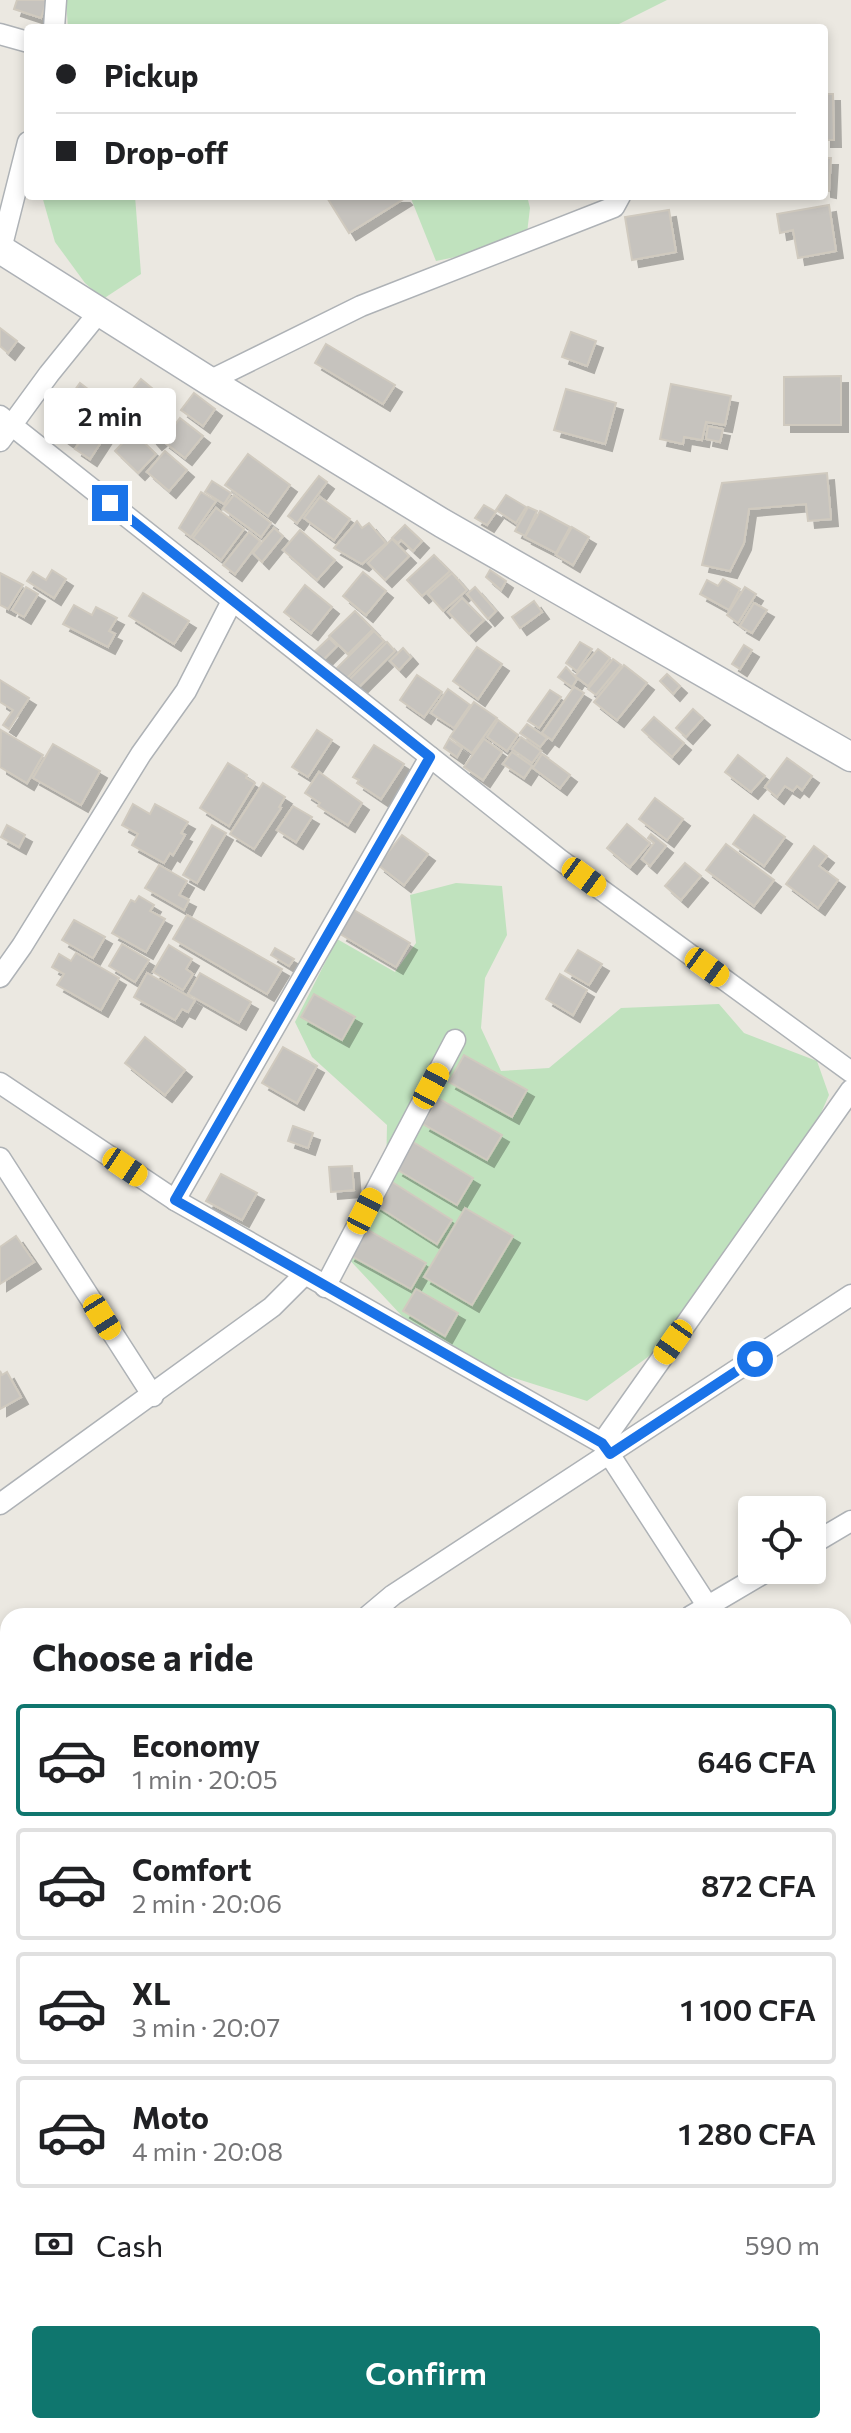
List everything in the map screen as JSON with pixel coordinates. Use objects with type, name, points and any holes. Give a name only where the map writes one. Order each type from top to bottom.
[{"type":"main road","points":[[1,249],[442,523],[851,757]]},
{"type":"street","points":[[54,24],[56,0]]},
{"type":"street","points":[[0,34],[24,41]]},
{"type":"street","points":[[1,249],[24,158]]},
{"type":"street","points":[[209,381],[361,306],[614,207],[618,200]]},
{"type":"street","points":[[100,311],[4,427],[232,601],[559,859],[851,1072]]},
{"type":"street","points":[[0,977],[141,754],[186,691],[232,601]]},
{"type":"street","points":[[175,1200],[430,757]]},
{"type":"street","points":[[325,1287],[455,1040]]},
{"type":"street","points":[[0,1083],[175,1200],[606,1448],[702,1608]]},
{"type":"street","points":[[606,1448],[851,1090]]},
{"type":"street","points":[[0,1158],[153,1396]]},
{"type":"street","points":[[0,1504],[272,1307],[304,1275]]},
{"type":"street","points":[[378,1608],[606,1448],[851,1295]]},
{"type":"street","points":[[826,1536],[851,1521]]},
{"type":"street","points":[[712,1608],[748,1584]]},
{"type":"green space","points":[[66,0],[667,0],[619,24],[68,24]]},
{"type":"green space","points":[[43,200],[135,200],[141,274],[103,299],[85,283],[55,242]]},
{"type":"green space","points":[[412,200],[528,200],[527,233],[480,252],[436,261]]},
{"type":"green space","points":[[456,883],[502,886],[507,935],[485,978],[481,1028],[501,1071],[549,1068],[621,1008],[719,1004],[744,1033],[817,1061],[829,1095],[805,1149],[666,1344],[587,1401],[495,1372],[402,1316],[345,1255],[386,1171],[387,1125],[312,1057],[295,1022],[337,939],[395,972],[416,943],[410,895]]},
{"type":"building","points":[[17,0],[47,0],[41,18],[14,9]]},
{"type":"building","points":[[828,94],[833,94],[834,140],[828,140]]},
{"type":"building","points":[[828,158],[831,158],[829,191]]},
{"type":"building","points":[[328,200],[402,200],[349,233]]},
{"type":"building","points":[[829,205],[836,251],[798,258],[793,230],[780,233],[777,214]]},
{"type":"building","points":[[669,210],[676,252],[632,260],[625,217]]},
{"type":"building","points":[[0,328],[17,341],[8,353],[0,346]]},
{"type":"building","points":[[571,332],[596,341],[587,366],[562,357]]},
{"type":"building","points":[[326,344],[395,385],[383,404],[315,363]]},
{"type":"building","points":[[841,376],[841,425],[784,425],[784,377]]},
{"type":"building","points":[[141,379],[158,393],[140,414],[123,401]]},
{"type":"building","points":[[80,383],[101,399],[69,442],[48,427]]},
{"type":"building","points":[[671,384],[731,396],[725,425],[706,422],[702,440],[684,437],[683,444],[660,439]]},
{"type":"building","points":[[566,389],[616,403],[605,444],[554,430]]},
{"type":"building","points":[[194,393],[215,409],[203,426],[181,410]]},
{"type":"building","points":[[106,404],[120,413],[90,459],[75,449]]},
{"type":"building","points":[[140,414],[161,438],[155,443],[134,419]]},
{"type":"building","points":[[180,418],[203,436],[185,458],[163,441]]},
{"type":"building","points":[[708,426],[723,429],[720,442],[706,439]]},
{"type":"building","points":[[133,432],[156,454],[138,473],[115,451]]},
{"type":"building","points":[[165,451],[187,470],[169,491],[147,472]]},
{"type":"building","points":[[248,454],[290,485],[268,516],[225,485]]},
{"type":"building","points":[[827,473],[831,519],[808,521],[806,504],[749,509],[744,543],[730,571],[702,565],[722,483]]},
{"type":"building","points":[[319,476],[327,482],[297,523],[288,516]]},
{"type":"building","points":[[212,481],[231,493],[224,504],[205,492]]},
{"type":"building","points":[[201,492],[216,501],[191,537],[179,528]]},
{"type":"building","points":[[234,495],[271,523],[261,537],[223,509]]},
{"type":"building","points":[[506,495],[526,507],[516,523],[496,510]]},
{"type":"building","points":[[320,497],[350,519],[334,540],[304,518]]},
{"type":"building","points":[[484,505],[496,512],[487,525],[475,518]]},
{"type":"building","points":[[528,507],[537,511],[525,536],[515,531]]},
{"type":"building","points":[[216,508],[244,529],[221,560],[193,538]]},
{"type":"building","points":[[540,511],[570,527],[556,553],[525,537]]},
{"type":"building","points":[[357,521],[362,528],[369,523],[386,543],[362,564],[334,548]]},
{"type":"building","points":[[405,525],[422,541],[413,551],[401,540],[398,543],[392,538]]},
{"type":"building","points":[[572,527],[589,537],[573,565],[556,555]]},
{"type":"building","points":[[274,528],[283,536],[262,562],[253,553]]},
{"type":"building","points":[[300,530],[335,560],[317,580],[283,550]]},
{"type":"building","points":[[249,532],[260,541],[235,574],[223,565]]},
{"type":"building","points":[[392,539],[409,556],[385,580],[368,563]]},
{"type":"building","points":[[434,555],[450,571],[422,596],[407,580]]},
{"type":"building","points":[[52,570],[66,579],[54,598],[27,581],[33,572],[46,580]]},
{"type":"building","points":[[490,570],[506,581],[501,590],[486,577]]},
{"type":"building","points":[[363,572],[386,591],[366,615],[343,596]]},
{"type":"building","points":[[0,573],[23,585],[8,609],[0,605]]},
{"type":"building","points":[[452,573],[467,590],[443,611],[428,594]]},
{"type":"building","points":[[723,579],[740,589],[729,610],[700,594],[707,580],[718,586]]},
{"type":"building","points":[[305,585],[332,607],[311,633],[284,612]]},
{"type":"building","points":[[26,587],[38,594],[24,617],[12,610]]},
{"type":"building","points":[[475,587],[496,611],[488,619],[467,594]]},
{"type":"building","points":[[745,587],[756,594],[738,623],[727,615]]},
{"type":"building","points":[[143,593],[189,621],[174,644],[129,616]]},
{"type":"building","points":[[462,598],[484,620],[469,634],[448,612]]},
{"type":"building","points":[[534,601],[542,612],[520,628],[512,617]]},
{"type":"building","points":[[754,603],[767,610],[752,633],[740,626]]},
{"type":"building","points":[[74,605],[92,615],[96,607],[117,618],[109,631],[115,634],[108,647],[63,624]]},
{"type":"building","points":[[355,611],[373,629],[348,654],[329,636]]},
{"type":"building","points":[[374,631],[384,641],[343,682],[333,672]]},
{"type":"building","points":[[329,638],[337,646],[319,664],[311,655]]},
{"type":"building","points":[[387,642],[395,651],[358,688],[350,679]]},
{"type":"building","points":[[580,642],[592,649],[577,671],[566,663]]},
{"type":"building","points":[[744,645],[752,650],[740,669],[732,664]]},
{"type":"building","points":[[477,647],[502,664],[478,699],[453,681]]},
{"type":"building","points":[[403,648],[411,657],[399,670],[390,661]]},
{"type":"building","points":[[598,649],[610,658],[588,686],[575,676]]},
{"type":"building","points":[[613,659],[621,665],[596,695],[588,689]]},
{"type":"building","points":[[624,665],[647,683],[617,720],[594,702]]},
{"type":"building","points":[[566,667],[577,679],[572,687],[558,677]]},
{"type":"building","points":[[667,674],[680,686],[673,694],[660,681]]},
{"type":"building","points":[[417,675],[442,692],[424,717],[400,700]]},
{"type":"building","points":[[0,680],[29,698],[9,729],[3,725],[13,710],[0,702]]},
{"type":"building","points":[[574,687],[584,693],[552,740],[542,733]]},
{"type":"building","points":[[448,689],[470,705],[454,728],[431,713]]},
{"type":"building","points":[[550,690],[561,697],[539,728],[528,721]]},
{"type":"building","points":[[474,702],[497,718],[472,753],[450,737]]},
{"type":"building","points":[[693,709],[703,718],[686,737],[676,728]]},
{"type":"building","points":[[654,717],[684,743],[672,757],[642,730]]},
{"type":"building","points":[[498,720],[518,735],[507,751],[487,737]]},
{"type":"building","points":[[527,724],[547,738],[540,747],[520,733]]},
{"type":"building","points":[[1,730],[43,755],[27,783],[0,767]]},
{"type":"building","points":[[317,730],[332,740],[308,777],[292,767]]},
{"type":"building","points":[[521,737],[541,751],[532,763],[512,749]]},
{"type":"building","points":[[449,739],[462,748],[457,757],[444,748]]},
{"type":"building","points":[[484,739],[502,752],[483,780],[464,767]]},
{"type":"building","points":[[53,744],[100,771],[81,805],[33,778]]},
{"type":"building","points":[[374,745],[404,764],[381,799],[353,777]]},
{"type":"building","points":[[512,752],[532,766],[524,778],[503,764]]},
{"type":"building","points":[[542,754],[570,775],[560,788],[533,768]]},
{"type":"building","points":[[738,755],[765,776],[751,792],[725,772]]},
{"type":"building","points":[[787,758],[812,776],[802,790],[797,786],[793,791],[785,786],[777,797],[765,787]]},
{"type":"building","points":[[228,763],[255,783],[229,826],[200,808]]},
{"type":"building","points":[[319,772],[362,803],[348,825],[318,806],[320,803],[305,793]]},
{"type":"building","points":[[263,783],[285,797],[254,849],[230,834]]},
{"type":"building","points":[[655,798],[683,819],[667,840],[639,819]]},
{"type":"building","points":[[133,804],[150,814],[155,804],[188,822],[181,833],[185,835],[164,863],[132,845],[138,834],[122,825]]},
{"type":"building","points":[[293,806],[312,817],[296,842],[277,830]]},
{"type":"building","points":[[754,815],[785,837],[764,866],[733,844]]},
{"type":"building","points":[[627,824],[650,843],[630,867],[607,848]]},
{"type":"building","points":[[7,825],[25,835],[19,847],[1,837]]},
{"type":"building","points":[[212,825],[226,833],[197,883],[183,875]]},
{"type":"building","points":[[651,834],[666,846],[650,866],[642,859],[654,843],[648,838]]},
{"type":"building","points":[[402,835],[428,854],[404,885],[378,865]]},
{"type":"building","points":[[726,844],[774,880],[754,906],[706,870]]},
{"type":"building","points":[[814,846],[827,856],[819,866],[838,880],[818,908],[786,884]]},
{"type":"building","points":[[685,863],[701,876],[681,900],[665,886]]},
{"type":"building","points":[[159,865],[187,881],[179,895],[189,900],[184,910],[145,888]]},
{"type":"building","points":[[139,896],[154,905],[150,911],[165,919],[146,952],[112,933],[131,900],[135,902]]},
{"type":"building","points":[[354,910],[410,943],[396,967],[340,934]]},
{"type":"building","points":[[187,915],[282,969],[267,994],[173,939]]},
{"type":"building","points":[[74,920],[105,937],[93,958],[62,940]]},
{"type":"building","points":[[122,944],[149,960],[135,982],[109,966]]},
{"type":"building","points":[[169,945],[192,959],[186,969],[193,974],[183,990],[153,972]]},
{"type":"building","points":[[275,948],[294,959],[289,966],[271,955]]},
{"type":"building","points":[[578,950],[602,964],[589,985],[565,971]]},
{"type":"building","points":[[76,953],[119,978],[101,1010],[57,985],[64,974],[52,967],[59,954],[71,961]]},
{"type":"building","points":[[147,973],[195,1000],[188,1012],[182,1009],[175,1020],[134,997]]},
{"type":"building","points":[[200,973],[251,1002],[239,1023],[188,994]]},
{"type":"building","points":[[560,974],[587,990],[573,1015],[546,999]]},
{"type":"building","points":[[314,994],[355,1017],[342,1040],[301,1017]]},
{"type":"building","points":[[145,1037],[185,1070],[165,1095],[125,1063]]},
{"type":"building","points":[[283,1047],[317,1066],[297,1103],[262,1083]]},
{"type":"building","points":[[464,1055],[527,1090],[512,1117],[449,1082]]},
{"type":"building","points":[[438,1098],[502,1135],[487,1160],[423,1124]]},
{"type":"building","points":[[293,1126],[313,1133],[308,1148],[288,1141]]},
{"type":"building","points":[[413,1142],[473,1178],[457,1205],[396,1169]]},
{"type":"building","points":[[352,1166],[354,1190],[331,1192],[329,1167]]},
{"type":"building","points":[[221,1174],[257,1193],[242,1220],[206,1201]]},
{"type":"building","points":[[389,1180],[452,1220],[437,1244],[374,1204]]},
{"type":"building","points":[[465,1208],[513,1236],[472,1305],[424,1277]]},
{"type":"building","points":[[363,1227],[426,1263],[411,1289],[348,1254]]},
{"type":"building","points":[[16,1236],[34,1262],[0,1284],[0,1247]]},
{"type":"building","points":[[416,1289],[458,1313],[445,1336],[403,1311]]},
{"type":"building","points":[[0,1371],[2,1375],[7,1372],[21,1397],[0,1409]]},
{"type":"route","points":[[110,503],[430,757],[175,1200],[602,1443],[610,1454],[755,1359]]}]
